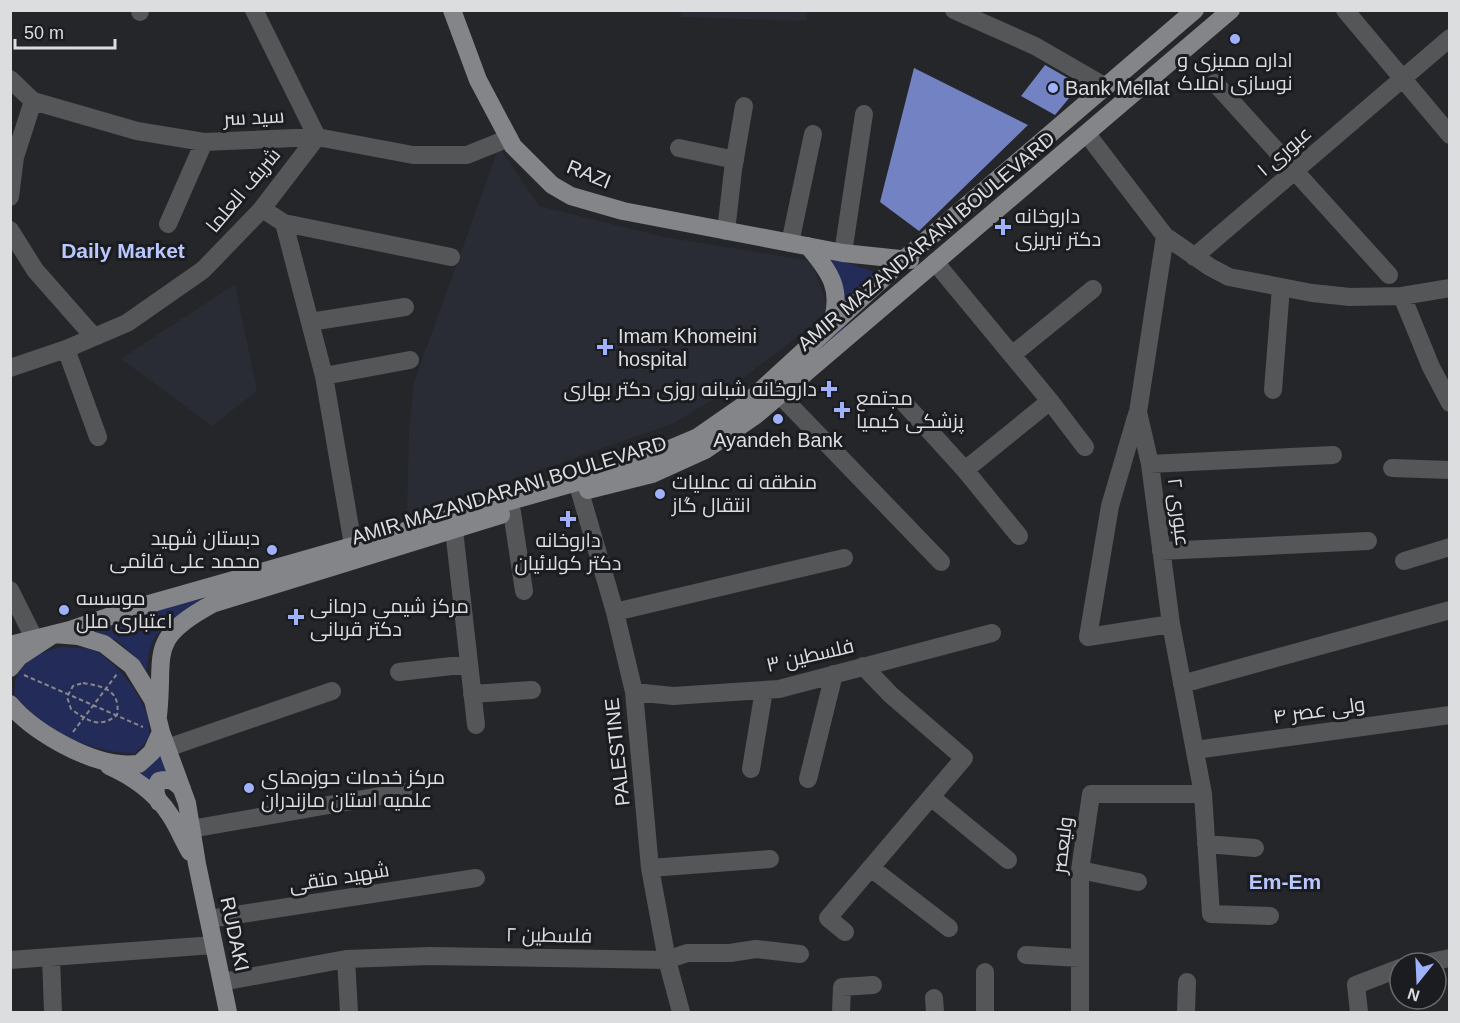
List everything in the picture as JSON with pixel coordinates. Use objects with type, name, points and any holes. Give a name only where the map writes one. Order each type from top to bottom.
[{"type":"main road","name":"RAZI","points":[[452,10],[478,80],[513,146],[552,185],[571,196],[623,211],[843,253],[935,262]]},
{"type":"main road","name":"AMIR MAZANDARANI BOULEVARD","points":[[10,645],[54,634],[352,544],[577,482],[646,459],[698,437],[747,403],[903,260],[1195,10]]},
{"type":"main road","name":"AMIR MAZANDARANI BOULEVARD","points":[[162,733],[160,656],[167,636],[193,614],[212,604],[512,512],[652,474],[705,450],[756,415],[780,395],[1231,10]]},
{"type":"main road","points":[[799,244],[823,264],[837,296],[831,326]]},
{"type":"main road","points":[[15,671],[19,657],[54,634]]},
{"type":"main road","name":"RUDAKI","points":[[54,634],[78,636],[104,644],[127,662],[153,700],[187,803],[197,864],[228,1012]]},
{"type":"main road","points":[[10,704],[21,717],[56,740]]},
{"type":"main road","points":[[10,719],[87,755],[119,764],[139,764],[152,752],[162,733]]},
{"type":"main road","name":"RUDAKI","points":[[87,755],[130,775],[159,802],[170,814],[197,864]]},
{"type":"main road","points":[[159,802],[155,795],[155,788],[159,781],[166,779],[176,781],[182,789]]},
{"type":"street","points":[[254,10],[316,137]]},
{"type":"street","points":[[1345,10],[1449,135]]},
{"type":"street","points":[[957,11],[1035,46],[1106,87]]},
{"type":"street","name":"عبوری ۱","points":[[1194,257],[1449,38]]},
{"type":"street","name":"سید سر","points":[[10,79],[33,101],[137,131],[204,142],[316,137],[413,155],[467,154],[509,138]]},
{"type":"street","points":[[1215,84],[1389,275]]},
{"type":"street","points":[[10,197],[15,157],[33,101]]},
{"type":"street","points":[[726,231],[744,106]]},
{"type":"street","points":[[843,253],[864,114]]},
{"type":"street","points":[[799,244],[813,134]]},
{"type":"street","points":[[1088,134],[1165,236],[1194,257],[1229,277],[1312,293],[1350,297],[1402,296],[1449,288]]},
{"type":"street","name":"شریف العلما","points":[[10,368],[66,349],[127,323],[203,270],[261,210],[316,137]]},
{"type":"street","points":[[168,225],[204,142]]},
{"type":"street","points":[[679,148],[735,160]]},
{"type":"street","points":[[352,544],[324,376],[277,219],[451,257]]},
{"type":"street","points":[[10,230],[35,270],[94,337]]},
{"type":"street","name":"عبوری ۲","points":[[1165,236],[1138,412],[1150,464],[1171,624],[1203,794],[1210,914],[1270,916]]},
{"type":"street","points":[[935,262],[1085,447]]},
{"type":"street","points":[[1273,390],[1281,287]]},
{"type":"street","points":[[1012,355],[1093,290]]},
{"type":"street","points":[[1402,296],[1431,368],[1449,404]]},
{"type":"street","points":[[309,322],[405,307]]},
{"type":"street","points":[[66,349],[98,437]]},
{"type":"street","points":[[324,376],[410,360]]},
{"type":"street","points":[[780,395],[941,562]]},
{"type":"street","points":[[965,470],[1050,401]]},
{"type":"street","points":[[905,404],[965,470],[1019,536]]},
{"type":"street","points":[[1138,412],[1110,506],[1088,637],[1171,624]]},
{"type":"street","points":[[1150,464],[1333,455]]},
{"type":"street","points":[[1392,468],[1449,470]]},
{"type":"street","name":"PALESTINE","points":[[580,492],[615,612],[634,692],[650,868],[667,960],[681,1012]]},
{"type":"street","points":[[512,512],[524,591]]},
{"type":"street","points":[[454,530],[476,725]]},
{"type":"street","points":[[1161,551],[1368,541]]},
{"type":"street","points":[[1404,561],[1449,547]]},
{"type":"street","points":[[615,612],[844,558]]},
{"type":"street","points":[[10,590],[34,638]]},
{"type":"street","points":[[1182,684],[1449,610]]},
{"type":"street","name":"فلسطین ۳","points":[[634,692],[673,696],[779,689],[992,633]]},
{"type":"street","points":[[399,672],[469,664]]},
{"type":"street","points":[[845,932],[828,918],[964,758],[891,695],[863,666]]},
{"type":"street","points":[[807,779],[834,674]]},
{"type":"street","points":[[472,694],[532,690]]},
{"type":"street","points":[[751,769],[764,690]]},
{"type":"street","points":[[162,733],[332,691]]},
{"type":"street","name":"ولی عصر ۴","points":[[1195,750],[1449,715]]},
{"type":"street","points":[[191,829],[404,792]]},
{"type":"street","name":"ولیعصر","points":[[1080,1012],[1080,870],[1091,794],[1203,794]]},
{"type":"street","points":[[931,797],[1008,860]]},
{"type":"street","points":[[1206,844],[1255,848]]},
{"type":"street","points":[[650,868],[770,858]]},
{"type":"street","points":[[871,868],[949,928]]},
{"type":"street","points":[[1080,870],[1138,882]]},
{"type":"street","name":"شهید متقی","points":[[209,920],[476,878]]},
{"type":"street","points":[[10,960],[214,945]]},
{"type":"street","name":"فلسطین ۲","points":[[222,982],[346,959],[430,956],[667,960],[687,953],[730,953],[756,949],[800,954]]},
{"type":"street","points":[[1026,955],[1080,958]]},
{"type":"street","points":[[51,957],[53,1012]]},
{"type":"street","points":[[346,959],[349,1012]]},
{"type":"street","points":[[985,972],[985,1012]]},
{"type":"street","points":[[1359,1012],[1356,985],[1388,973]]},
{"type":"street","points":[[1186,1012],[1187,982]]},
{"type":"street","points":[[841,1012],[842,987],[873,985]]},
{"type":"path","points":[[56,740],[84,718],[127,662]]},
{"type":"path","points":[[15,671],[162,733]]},
{"type":"path","points":[[83,682],[106,688],[115,696],[119,705],[117,715],[108,722],[93,722],[84,718],[71,709],[67,697],[69,693],[73,686],[83,682]]},
{"type":"shaded area","points":[[682,10],[808,11],[806,21],[680,17]]},
{"type":"shaded area","name":"Imam Khomeini hospital","points":[[499,147],[539,206],[664,237],[811,261],[830,312],[722,394],[672,424],[407,516],[409,432],[414,382]]},
{"type":"shaded area","points":[[821,255],[882,274],[842,310]]},
{"type":"shaded area","points":[[235,284],[257,391],[212,426],[121,359]]},
{"type":"shaded area","points":[[839,324],[845,326],[847,331],[843,337],[751,415],[703,448],[643,472],[213,597],[171,621],[157,635],[151,646],[146,671],[136,658],[116,640],[82,630],[158,605],[605,476],[666,455],[698,441],[741,411],[818,340]]},
{"type":"shaded area","points":[[63,647],[95,651],[114,665],[133,688],[147,715],[149,727],[147,740],[136,753],[95,748],[69,738],[32,716],[14,694],[15,681],[19,672],[29,661],[42,653]]},
{"type":"shaded area","points":[[161,745],[173,777],[150,788],[136,775]]},
{"type":"building","name":"Bank Mellat","points":[[1045,65],[1080,85],[1055,115],[1021,96]]},
{"type":"building","points":[[914,68],[1028,125],[919,231],[880,202]]},
{"type":"place","name":"اداره ممیزی و نوسازی املاک","points":[[1235,39]]},
{"type":"place","name":"Bank Mellat","points":[[1053,88]]},
{"type":"place","name":"داروخانه دکتر تبریزی","points":[[1003,227]]},
{"type":"place","name":"Imam Khomeini hospital","points":[[605,347]]},
{"type":"place","name":"داروخانه شبانه روزی دکتر بهاری","points":[[829,389]]},
{"type":"place","name":"مجتمع پزشکی کیمیا","points":[[842,410]]},
{"type":"place","name":"Ayandeh Bank","points":[[778,419]]},
{"type":"place","name":"منطقه نه عملیات انتقال گاز","points":[[660,494]]},
{"type":"place","name":"داروخانه دکتر کولائیان","points":[[568,519]]},
{"type":"place","name":"دبستان شهید محمد علی قائمی","points":[[272,550]]},
{"type":"place","name":"موسسه اعتباری ملل","points":[[64,610]]},
{"type":"place","name":"مرکز شیمی درمانی دکتر قربانی","points":[[296,617]]},
{"type":"place","name":"مرکز خدمات حوزه‌های علمیه استان مازندران","points":[[249,788]]},
{"type":"district","name":"Daily Market","points":[[123,251]]},
{"type":"district","name":"Em-Em","points":[[1285,882]]}]
